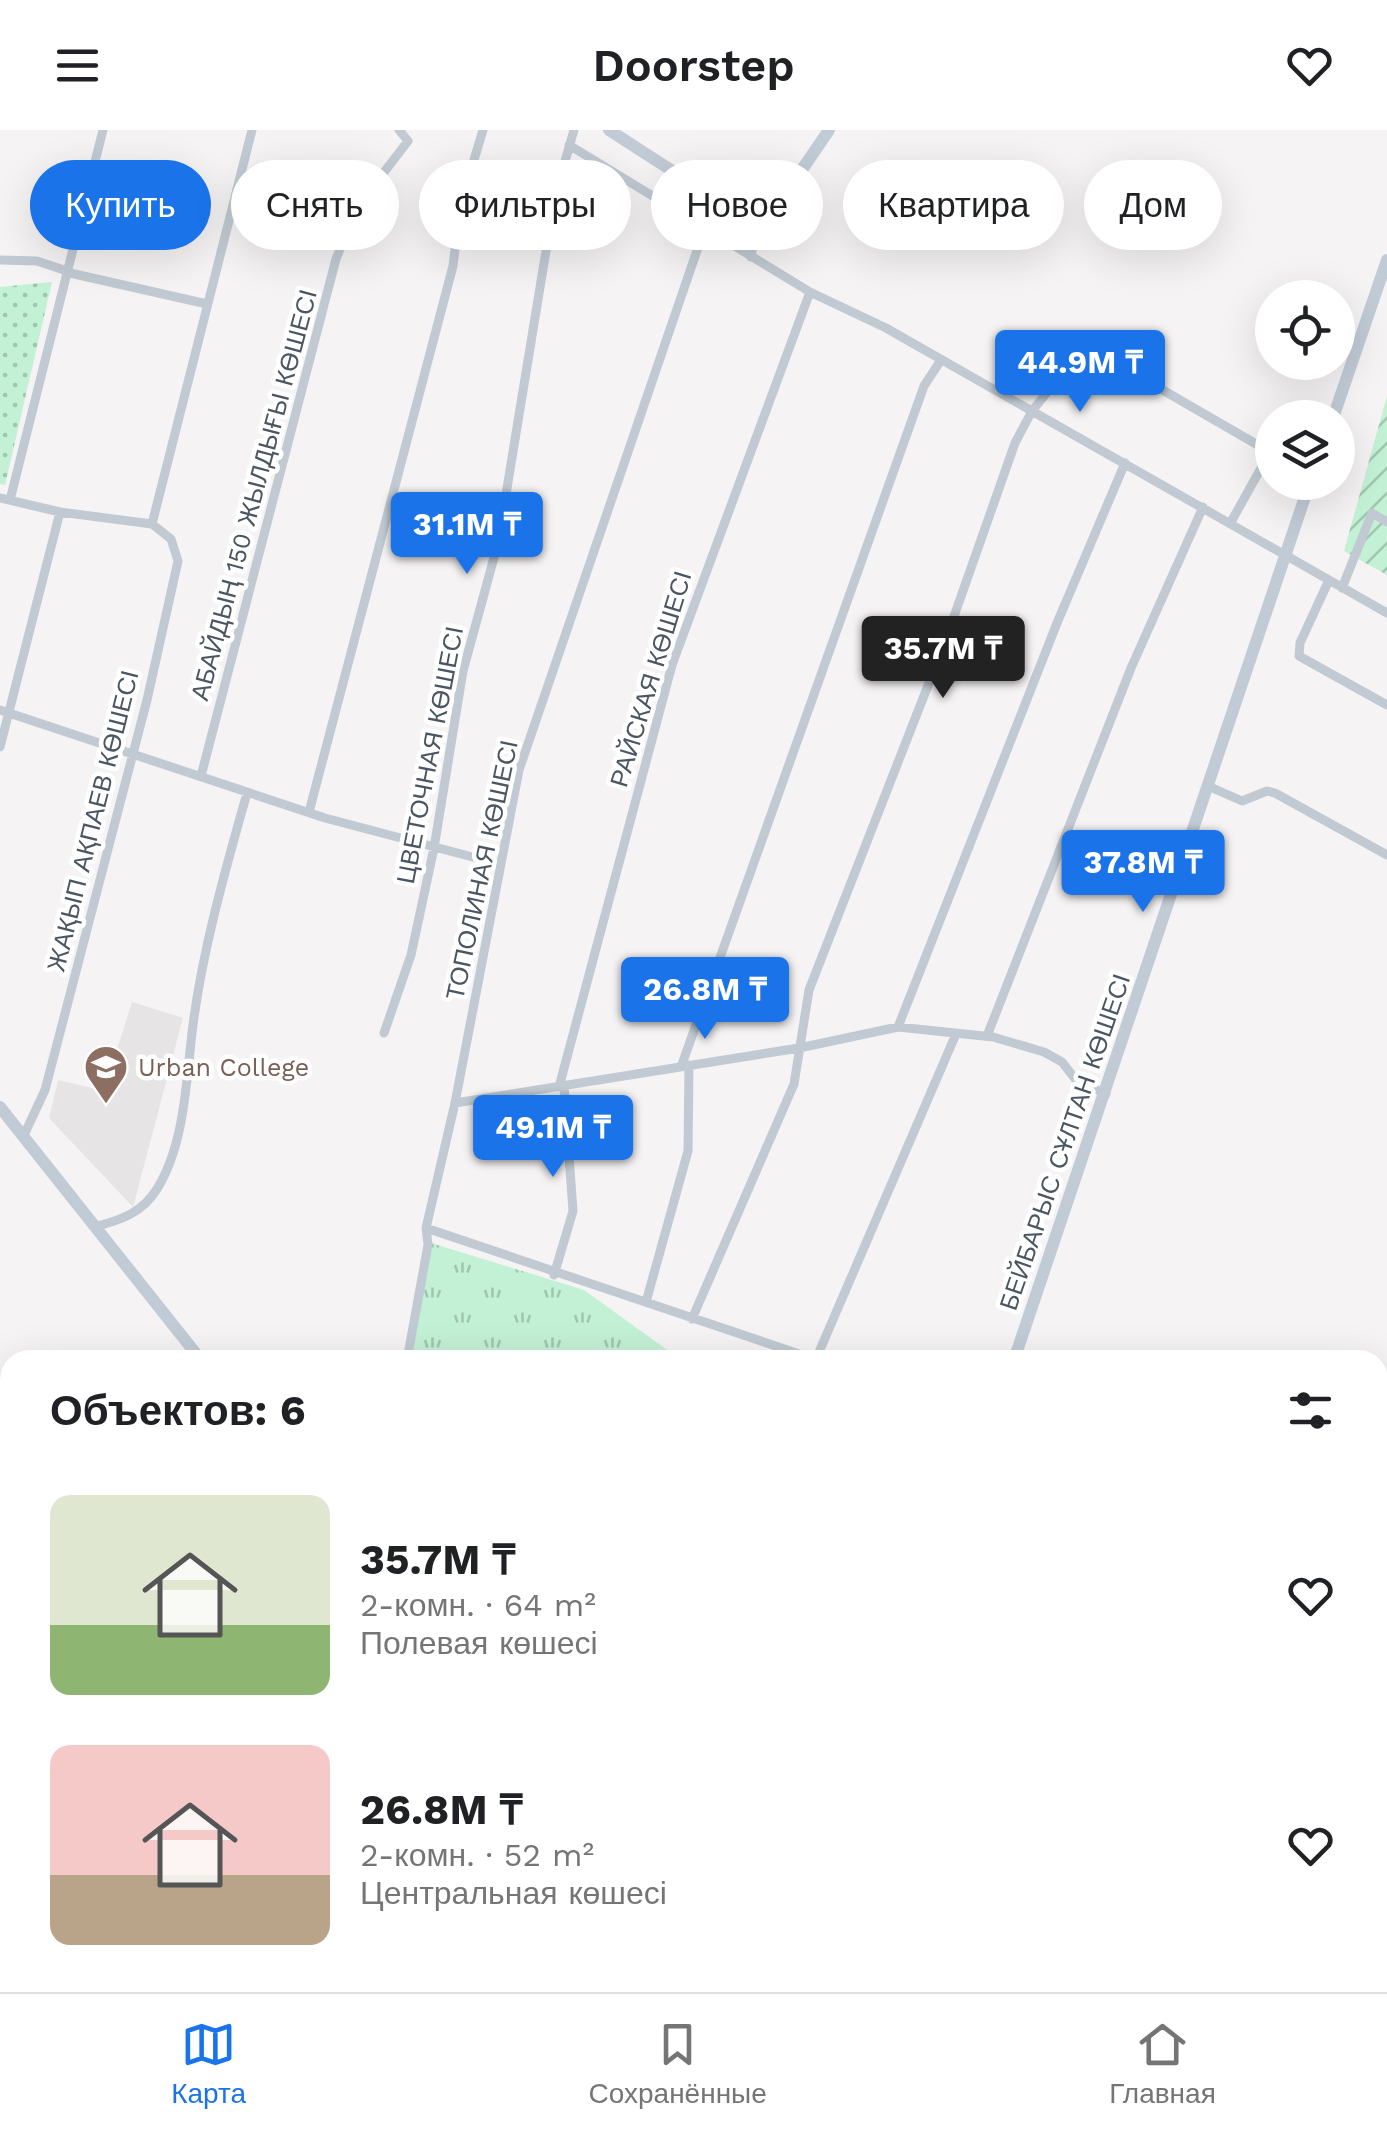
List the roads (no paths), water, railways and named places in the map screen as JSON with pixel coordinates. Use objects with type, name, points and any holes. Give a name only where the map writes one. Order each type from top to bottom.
[{"type":"street","points":[[103,130],[5,499],[60,512],[152,524],[252,130]]},
{"type":"street","name":"АБАЙДЫҢ 150 ЖЫЛДЫҒЫ КӨШЕСІ","points":[[201,776],[336,260],[358,206],[408,141],[399,130]]},
{"type":"street","points":[[309,812],[454,266],[461,203],[483,130]]},
{"type":"street","name":"ЦВЕТОЧНАЯ КӨШЕСІ","points":[[384,1032],[411,955],[434,848],[463,670],[498,543],[554,196],[574,130]]},
{"type":"street","points":[[609,130],[655,160]]},
{"type":"street","points":[[809,160],[830,130]]},
{"type":"street","points":[[569,145],[651,197]]},
{"type":"street","name":"ТОПОЛИНАЯ КӨШЕСІ","points":[[408,1350],[428,1245],[426,1228],[455,1104],[518,770],[697,250]]},
{"type":"street","points":[[740,250],[810,292],[1125,462],[1387,614]]},
{"type":"street","points":[[751,256],[752,250]]},
{"type":"street","points":[[0,260],[37,262],[207,304]]},
{"type":"street","points":[[1339,400],[1387,260]]},
{"type":"street","name":"РАЙСКАЯ КӨШЕСІ","points":[[554,1274],[573,1211],[561,1087],[672,664],[810,292]]},
{"type":"street","points":[[692,1319],[794,1084],[809,990],[945,642],[1015,443],[1032,411],[1078,354],[1090,348],[1263,448],[1265,462],[1231,522]]},
{"type":"street","points":[[646,1302],[688,1151],[685,1066],[924,386],[941,360]]},
{"type":"street","points":[[898,1027],[1057,622],[1125,462]]},
{"type":"street","name":"БЕЙБАРЫС СҰЛТАН КӨШЕСІ","points":[[1017,1350],[1304,500]]},
{"type":"street","points":[[987,1036],[1131,668],[1203,507]]},
{"type":"street","points":[[0,747],[5,711],[60,512]]},
{"type":"street","points":[[1342,588],[1372,513],[1387,522]]},
{"type":"street","name":"ЖАҚЫП АҚПАЕВ КӨШЕСІ","points":[[24,1135],[45,1090],[178,561],[171,539],[152,524]]},
{"type":"street","points":[[1329,580],[1300,643],[1300,656],[1387,704]]},
{"type":"street","points":[[5,711],[133,751],[247,793],[499,864]]},
{"type":"street","points":[[1208,786],[1242,800],[1267,791],[1286,797],[1387,855]]},
{"type":"street","points":[[94,1228],[127,1218],[144,1206],[159,1187],[189,1079],[193,1025],[204,967],[247,793]]},
{"type":"street","points":[[455,1104],[799,1048],[898,1027],[987,1036],[1044,1052],[1062,1062],[1076,1080],[1106,1094]]},
{"type":"street","points":[[820,1350],[956,1034]]},
{"type":"street","points":[[0,1107],[193,1350]]},
{"type":"street","points":[[426,1228],[786,1350]]},
{"type":"place","name":"Urban College","points":[[106,1105]]}]
